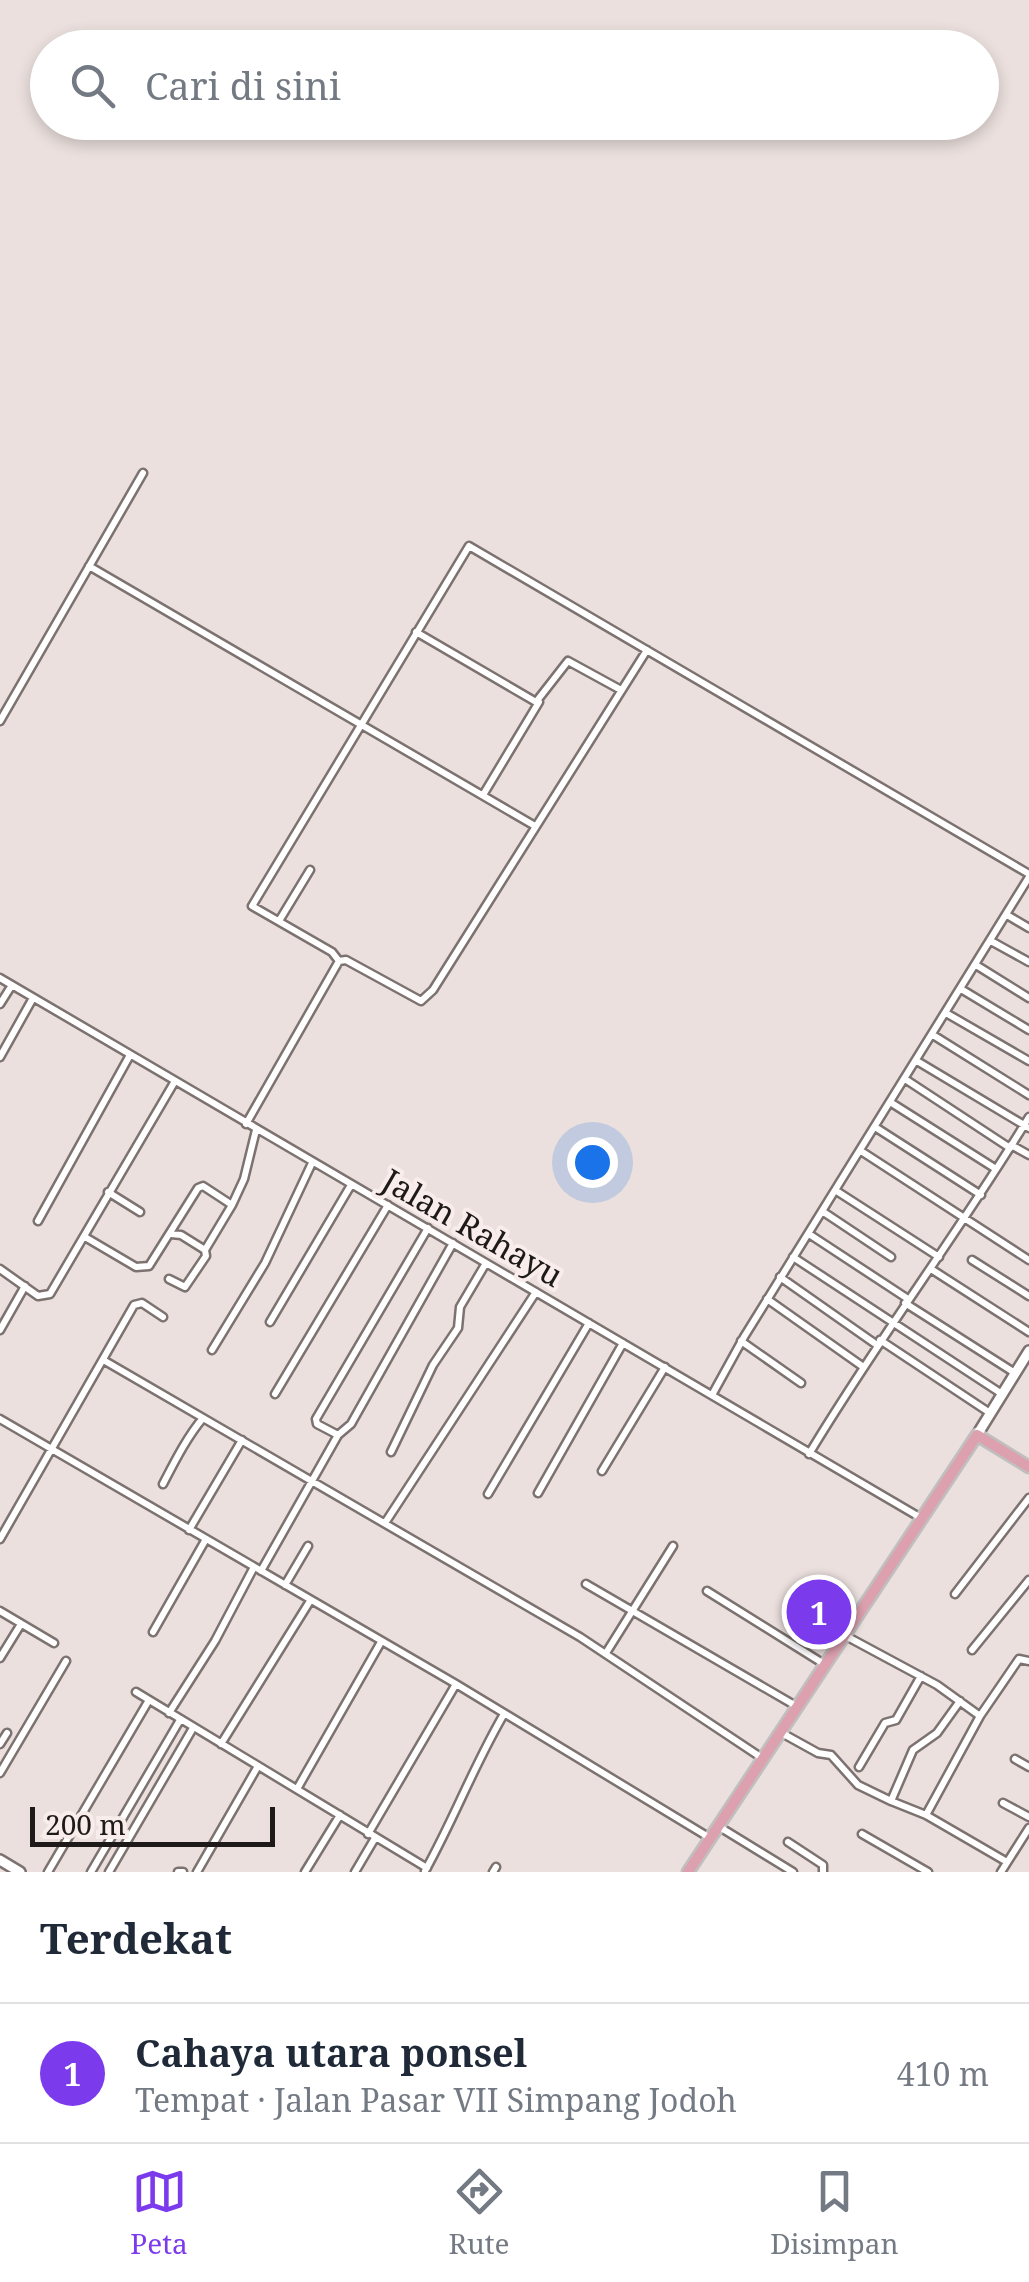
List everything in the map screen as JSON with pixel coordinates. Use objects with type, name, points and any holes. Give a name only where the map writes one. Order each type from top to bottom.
[{"type":"main road","points":[[688,1872],[977,1435],[1029,1467]]},
{"type":"street","points":[[0,722],[143,473]]},
{"type":"street","points":[[647,650],[433,990],[421,1001],[346,960],[339,960],[332,952],[252,906],[469,546],[647,650],[1029,876],[767,1299],[712,1395]]},
{"type":"street","points":[[89,566],[535,826]]},
{"type":"street","points":[[416,632],[529,699],[540,700]]},
{"type":"street","points":[[483,795],[568,661],[622,690]]},
{"type":"street","points":[[279,921],[310,870]]},
{"type":"street","points":[[1007,915],[1029,928]]},
{"type":"street","points":[[991,940],[1029,962]]},
{"type":"street","points":[[246,1124],[339,960]]},
{"type":"street","points":[[976,965],[1029,998]]},
{"type":"street","name":"Jalan Rahayu","points":[[0,978],[921,1518]]},
{"type":"street","points":[[0,1004],[12,985]]},
{"type":"street","points":[[961,989],[1029,1030]]},
{"type":"street","points":[[0,1057],[33,998]]},
{"type":"street","points":[[946,1013],[1029,1061]]},
{"type":"street","points":[[934,1035],[1029,1095]]},
{"type":"street","points":[[38,1222],[130,1054]]},
{"type":"street","points":[[809,1454],[862,1366],[1027,1123],[917,1061]]},
{"type":"street","points":[[905,1078],[1029,1156]]},
{"type":"street","points":[[0,1269],[38,1296],[50,1294],[176,1081]]},
{"type":"street","points":[[890,1102],[996,1169]]},
{"type":"street","points":[[875,1127],[981,1194]]},
{"type":"street","points":[[169,1279],[186,1287],[206,1256],[244,1179],[256,1130]]},
{"type":"street","points":[[861,1150],[1029,1260]]},
{"type":"street","points":[[212,1350],[265,1263],[312,1163]]},
{"type":"street","points":[[270,1322],[350,1185]]},
{"type":"street","points":[[84,1237],[136,1267],[145,1268],[176,1232],[200,1186],[232,1204]]},
{"type":"street","points":[[835,1190],[938,1256]]},
{"type":"street","points":[[108,1192],[140,1212]]},
{"type":"street","points":[[275,1394],[388,1205]]},
{"type":"street","points":[[822,1211],[891,1257]]},
{"type":"street","points":[[338,1435],[317,1424],[316,1419],[428,1228]]},
{"type":"street","points":[[176,1232],[206,1250]]},
{"type":"street","points":[[808,1233],[1014,1373]]},
{"type":"street","points":[[169,1712],[338,1435],[352,1424],[453,1244]]},
{"type":"street","points":[[793,1257],[1002,1394]]},
{"type":"street","points":[[972,1260],[1029,1296]]},
{"type":"street","points":[[391,1452],[434,1365],[458,1328],[460,1306],[486,1263]]},
{"type":"street","points":[[931,1269],[1029,1332]]},
{"type":"street","points":[[780,1278],[990,1413]]},
{"type":"street","points":[[0,1330],[25,1286]]},
{"type":"street","points":[[385,1524],[536,1292]]},
{"type":"street","points":[[767,1299],[862,1366]]},
{"type":"street","points":[[0,1539],[137,1302],[163,1317]]},
{"type":"street","points":[[488,1494],[589,1322]]},
{"type":"street","points":[[741,1342],[801,1383]]},
{"type":"street","points":[[538,1493],[624,1343]]},
{"type":"street","points":[[977,1435],[1029,1351]]},
{"type":"street","points":[[105,1361],[606,1653],[762,1758]]},
{"type":"street","points":[[602,1471],[665,1366]]},
{"type":"street","points":[[164,1484],[202,1418]]},
{"type":"street","points":[[0,1419],[456,1684],[710,1838]]},
{"type":"street","points":[[189,1530],[242,1440]]},
{"type":"street","points":[[954,1594],[1029,1498]]},
{"type":"street","points":[[154,1632],[206,1539]]},
{"type":"street","points":[[285,1585],[308,1546]]},
{"type":"street","points":[[606,1653],[673,1546]]},
{"type":"street","points":[[972,1650],[1029,1580]]},
{"type":"street","points":[[586,1584],[796,1706]]},
{"type":"street","points":[[708,1592],[824,1664]]},
{"type":"street","points":[[221,1744],[310,1601]]},
{"type":"street","points":[[0,1611],[54,1643]]},
{"type":"street","points":[[0,1658],[21,1624]]},
{"type":"street","points":[[844,1634],[920,1676],[980,1716]]},
{"type":"street","points":[[297,1789],[382,1642]]},
{"type":"street","points":[[926,1815],[980,1716],[1016,1662],[1021,1658],[1029,1661]]},
{"type":"street","points":[[0,1774],[66,1661]]},
{"type":"street","points":[[860,1766],[885,1723],[894,1722],[920,1676]]},
{"type":"street","points":[[355,1872],[456,1684]]},
{"type":"street","points":[[136,1692],[426,1870],[460,1804],[473,1768],[504,1714]]},
{"type":"street","points":[[48,1872],[149,1700]]},
{"type":"street","points":[[891,1800],[913,1750],[938,1733],[960,1701]]},
{"type":"street","points":[[91,1872],[180,1720]]},
{"type":"street","points":[[109,1872],[193,1728]]},
{"type":"street","points":[[0,1744],[7,1732]]},
{"type":"street","points":[[780,1732],[818,1753],[831,1755],[858,1785],[926,1815],[1007,1862]]},
{"type":"street","points":[[1015,1759],[1029,1767]]},
{"type":"street","points":[[197,1872],[258,1766]]},
{"type":"street","points":[[1003,1803],[1029,1818]]},
{"type":"street","points":[[305,1872],[340,1815]]},
{"type":"street","points":[[718,1826],[793,1872]]},
{"type":"street","points":[[1001,1872],[1029,1828]]},
{"type":"street","points":[[862,1834],[928,1872]]},
{"type":"street","points":[[788,1842],[822,1865],[822,1872]]},
{"type":"street","points":[[0,1860],[20,1872]]},
{"type":"place","name":"Cahaya utara ponsel","points":[[819,1612]]}]
